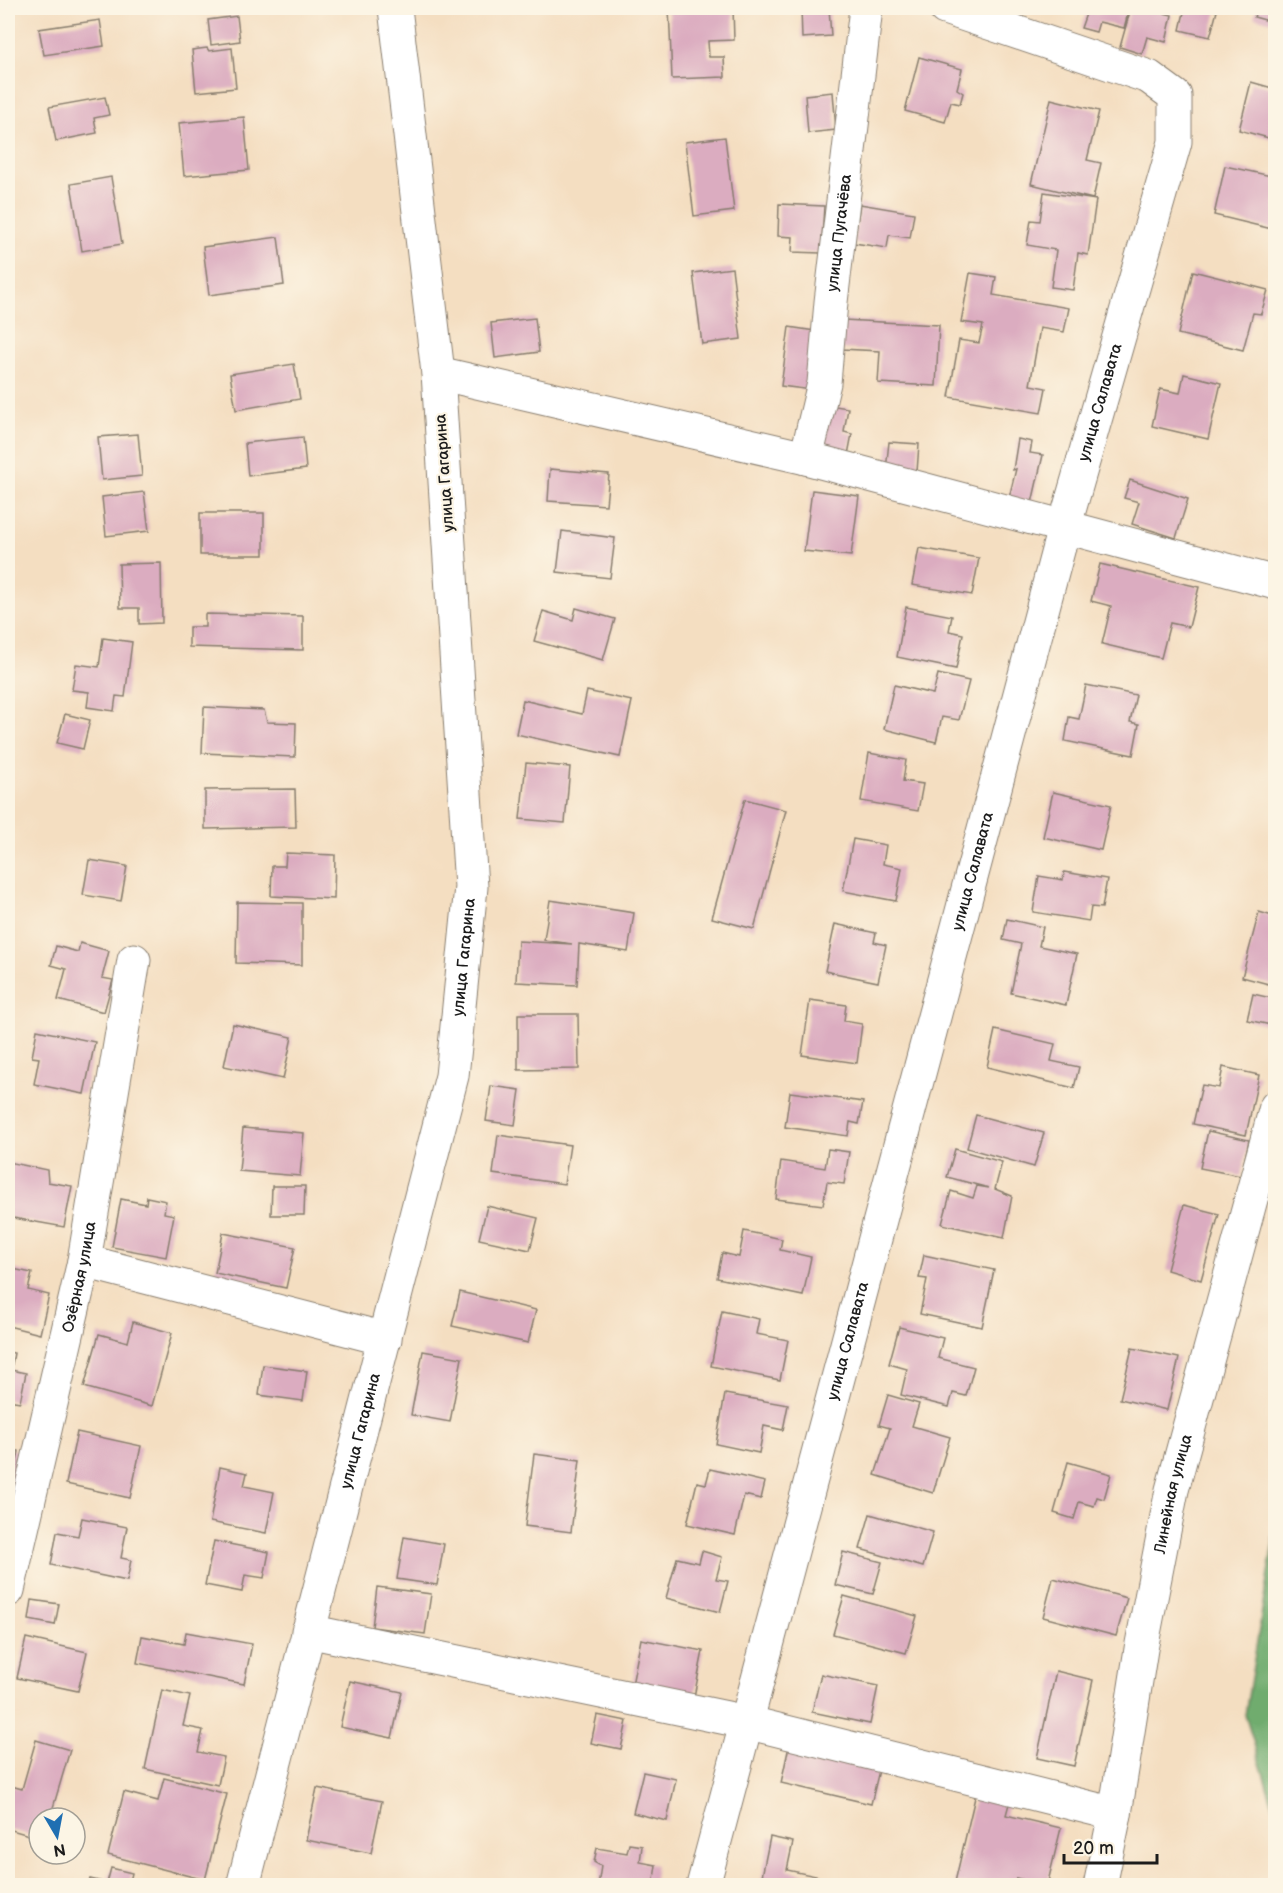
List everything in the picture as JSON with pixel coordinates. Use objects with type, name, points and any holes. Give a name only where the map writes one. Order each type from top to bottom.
[{"type":"street","name":"улица Гагарина","points":[[243,1886],[452,1076],[471,887],[438,373],[395,8]]},
{"type":"street","name":"улица Пугачёва","points":[[806,458],[824,383],[831,302],[866,8]]},
{"type":"street","name":"улица Салавата","points":[[703,1886],[1064,528],[1175,142],[1175,96],[1149,77],[945,8]]},
{"type":"street","points":[[438,373],[806,458],[1275,583]]},
{"type":"street","name":"Озёрная улица","points":[[8,1590],[84,1261],[134,960]]},
{"type":"street","name":"Линейная улица","points":[[1100,1886],[1116,1814],[1141,1649],[1172,1490],[1275,1107]]},
{"type":"street","points":[[84,1261],[385,1339]]},
{"type":"street","points":[[308,1631],[746,1722],[1116,1814]]},
{"type":"green space","points":[[1275,1511],[1275,1811],[1245,1715],[1273,1543]]},
{"type":"building","points":[[669,8],[733,8],[734,40],[708,41],[709,57],[724,57],[725,77],[672,79]]},
{"type":"building","points":[[801,8],[829,8],[831,36],[802,38]]},
{"type":"building","points":[[1100,8],[1129,9],[1124,28],[1099,22],[1096,32],[1081,28],[1087,11],[1098,14]]},
{"type":"building","points":[[1131,8],[1144,8],[1172,15],[1166,42],[1147,37],[1142,54],[1120,47]]},
{"type":"building","points":[[1185,8],[1217,11],[1210,37],[1180,30]]},
{"type":"building","points":[[1257,8],[1276,8],[1276,23],[1254,17]]},
{"type":"building","points":[[237,16],[240,41],[211,45],[208,20]]},
{"type":"building","points":[[100,20],[104,46],[44,55],[39,29]]},
{"type":"building","points":[[207,48],[209,51],[232,48],[236,88],[196,92],[192,50]]},
{"type":"building","points":[[919,57],[962,69],[957,89],[963,93],[960,104],[951,102],[945,122],[905,111]]},
{"type":"building","points":[[1251,82],[1276,89],[1276,140],[1239,130]]},
{"type":"building","points":[[833,92],[836,130],[808,133],[805,95]]},
{"type":"building","points":[[105,97],[109,115],[94,118],[97,133],[56,141],[49,107]]},
{"type":"building","points":[[1051,99],[1099,111],[1087,160],[1101,163],[1093,199],[1031,184]]},
{"type":"building","points":[[244,117],[249,170],[184,176],[179,123]]},
{"type":"building","points":[[725,137],[734,211],[694,216],[685,142]]},
{"type":"building","points":[[1225,166],[1276,177],[1276,230],[1214,215]]},
{"type":"building","points":[[111,177],[122,244],[82,251],[71,184]]},
{"type":"building","points":[[1044,192],[1096,200],[1088,255],[1078,253],[1073,290],[1051,287],[1056,250],[1027,245],[1031,220],[1040,221]]},
{"type":"building","points":[[779,204],[824,206],[821,253],[792,252],[793,237],[778,236]]},
{"type":"building","points":[[860,204],[914,213],[910,238],[889,235],[887,248],[854,243]]},
{"type":"building","points":[[278,237],[284,285],[209,295],[203,247]]},
{"type":"building","points":[[732,268],[741,339],[702,344],[693,273]]},
{"type":"building","points":[[1193,271],[1268,290],[1261,314],[1253,313],[1243,350],[1178,334]]},
{"type":"building","points":[[970,273],[996,277],[993,295],[1069,308],[1064,332],[1040,328],[1030,385],[1046,388],[1041,413],[949,397],[959,340],[979,343],[983,325],[961,322]]},
{"type":"building","points":[[535,318],[539,352],[495,358],[491,323]]},
{"type":"building","points":[[843,320],[939,325],[936,386],[878,383],[880,351],[841,349]]},
{"type":"building","points":[[789,327],[821,332],[812,390],[781,386]]},
{"type":"building","points":[[294,364],[300,399],[236,410],[230,374]]},
{"type":"building","points":[[1184,374],[1221,383],[1208,439],[1152,426],[1160,389],[1180,393]]},
{"type":"building","points":[[823,404],[848,408],[844,432],[852,434],[847,460],[814,454]]},
{"type":"building","points":[[138,434],[142,476],[102,480],[98,437]]},
{"type":"building","points":[[303,437],[306,469],[248,476],[245,443]]},
{"type":"building","points":[[1018,439],[1032,442],[1030,453],[1043,455],[1032,503],[1009,498],[1016,469],[1013,470]]},
{"type":"building","points":[[889,442],[919,444],[917,472],[886,470]]},
{"type":"building","points":[[550,469],[609,474],[606,505],[548,501]]},
{"type":"building","points":[[1130,480],[1188,499],[1176,538],[1132,524],[1139,502],[1124,498]]},
{"type":"building","points":[[812,490],[859,496],[851,556],[804,551]]},
{"type":"building","points":[[144,492],[149,531],[106,536],[102,497]]},
{"type":"building","points":[[200,513],[264,513],[264,555],[200,555]]},
{"type":"building","points":[[562,531],[615,538],[610,578],[557,572]]},
{"type":"building","points":[[919,548],[979,558],[972,595],[912,585]]},
{"type":"building","points":[[161,563],[162,623],[139,624],[139,608],[120,608],[119,564]]},
{"type":"building","points":[[1100,564],[1199,587],[1189,627],[1170,623],[1161,658],[1102,644],[1111,606],[1091,601]]},
{"type":"building","points":[[906,607],[952,616],[949,631],[963,634],[956,669],[897,657]]},
{"type":"building","points":[[576,608],[615,619],[603,660],[534,641],[543,611],[573,620]]},
{"type":"building","points":[[205,614],[303,616],[303,650],[189,647],[189,627],[205,627]]},
{"type":"building","points":[[103,638],[132,642],[125,697],[116,696],[114,711],[87,707],[89,692],[72,690],[76,664],[99,667]]},
{"type":"building","points":[[938,674],[969,681],[959,720],[942,717],[936,742],[884,729],[894,685],[933,694]]},
{"type":"building","points":[[1086,685],[1136,695],[1130,722],[1139,724],[1133,755],[1065,741],[1069,717],[1079,719]]},
{"type":"building","points":[[587,691],[632,701],[620,757],[516,734],[523,700],[582,714]]},
{"type":"building","points":[[204,707],[264,710],[267,722],[296,723],[295,757],[202,753]]},
{"type":"building","points":[[65,714],[90,720],[83,749],[57,743]]},
{"type":"building","points":[[869,753],[906,760],[903,781],[923,784],[918,811],[861,801]]},
{"type":"building","points":[[526,763],[570,767],[565,823],[520,819]]},
{"type":"building","points":[[295,789],[296,827],[205,829],[205,790]]},
{"type":"building","points":[[1053,792],[1111,805],[1101,850],[1043,837]]},
{"type":"building","points":[[745,799],[786,810],[754,929],[712,918]]},
{"type":"building","points":[[853,839],[886,845],[883,864],[902,868],[896,901],[843,891]]},
{"type":"building","points":[[286,853],[335,855],[334,899],[271,896],[272,866],[285,866]]},
{"type":"building","points":[[89,860],[127,866],[121,901],[83,895]]},
{"type":"building","points":[[1064,872],[1107,879],[1102,908],[1091,907],[1089,921],[1033,912],[1039,876],[1063,880]]},
{"type":"building","points":[[550,900],[634,913],[628,952],[579,944],[577,985],[516,982],[518,941],[572,944],[544,940]]},
{"type":"building","points":[[237,902],[302,903],[302,965],[236,963]]},
{"type":"building","points":[[1259,912],[1276,917],[1276,986],[1242,977]]},
{"type":"building","points":[[1007,919],[1043,927],[1039,946],[1077,954],[1066,1005],[1011,993],[1021,944],[1003,940]]},
{"type":"building","points":[[835,924],[876,933],[874,942],[886,945],[878,982],[825,971]]},
{"type":"building","points":[[80,943],[109,951],[102,978],[113,980],[104,1012],[58,1000],[66,969],[51,965],[56,946],[78,952]]},
{"type":"building","points":[[1253,994],[1276,999],[1276,1026],[1247,1020]]},
{"type":"building","points":[[810,1000],[846,1005],[844,1021],[862,1024],[857,1063],[802,1055]]},
{"type":"building","points":[[518,1014],[578,1014],[579,1069],[518,1070]]},
{"type":"building","points":[[233,1024],[292,1037],[283,1079],[224,1066]]},
{"type":"building","points":[[37,1030],[95,1042],[84,1094],[34,1084],[39,1058],[32,1057]]},
{"type":"building","points":[[995,1030],[1055,1044],[1051,1061],[1079,1067],[1074,1088],[987,1067]]},
{"type":"building","points":[[1223,1067],[1259,1075],[1246,1135],[1193,1124],[1202,1085],[1219,1088]]},
{"type":"building","points":[[491,1086],[520,1090],[515,1125],[486,1121]]},
{"type":"building","points":[[790,1092],[863,1102],[859,1124],[850,1122],[848,1136],[785,1127]]},
{"type":"building","points":[[976,1115],[1044,1133],[1034,1167],[967,1148]]},
{"type":"building","points":[[243,1128],[304,1133],[300,1176],[239,1171]]},
{"type":"building","points":[[1208,1131],[1249,1140],[1241,1176],[1200,1168]]},
{"type":"building","points":[[498,1135],[570,1145],[564,1184],[493,1174]]},
{"type":"building","points":[[828,1149],[849,1152],[844,1184],[827,1182],[823,1205],[776,1199],[781,1161],[825,1168]]},
{"type":"building","points":[[955,1149],[1002,1162],[995,1189],[1012,1196],[1004,1238],[942,1224],[951,1191],[973,1198],[977,1186],[989,1188],[947,1177]]},
{"type":"building","points":[[8,1162],[47,1170],[48,1182],[72,1186],[64,1227],[8,1217]]},
{"type":"building","points":[[272,1186],[305,1186],[304,1215],[271,1215]]},
{"type":"building","points":[[147,1197],[166,1201],[164,1213],[174,1215],[166,1257],[112,1247],[121,1199],[146,1204]]},
{"type":"building","points":[[1184,1205],[1219,1214],[1201,1280],[1167,1270]]},
{"type":"building","points":[[487,1206],[538,1218],[530,1250],[479,1239]]},
{"type":"building","points":[[744,1231],[782,1239],[780,1250],[811,1257],[803,1296],[717,1278],[722,1253],[739,1257]]},
{"type":"building","points":[[223,1233],[295,1247],[286,1288],[215,1273]]},
{"type":"building","points":[[924,1255],[994,1270],[982,1327],[920,1314],[927,1279],[919,1278]]},
{"type":"building","points":[[8,1268],[32,1273],[28,1290],[49,1295],[40,1334],[8,1326]]},
{"type":"building","points":[[460,1292],[536,1310],[528,1343],[452,1326]]},
{"type":"building","points":[[722,1311],[759,1319],[756,1334],[788,1340],[780,1380],[711,1366]]},
{"type":"building","points":[[133,1322],[172,1333],[152,1406],[84,1387],[99,1334],[128,1342]]},
{"type":"building","points":[[899,1327],[943,1338],[938,1358],[974,1367],[966,1396],[953,1393],[949,1407],[901,1395],[907,1369],[889,1364]]},
{"type":"building","points":[[1132,1348],[1179,1358],[1167,1410],[1120,1399]]},
{"type":"building","points":[[423,1351],[462,1358],[450,1422],[411,1415]]},
{"type":"building","points":[[8,1352],[14,1353],[11,1370],[26,1373],[20,1402],[8,1400]]},
{"type":"building","points":[[263,1365],[307,1371],[303,1401],[259,1395]]},
{"type":"building","points":[[725,1394],[788,1405],[783,1430],[764,1426],[759,1453],[716,1444]]},
{"type":"building","points":[[888,1395],[919,1404],[912,1426],[950,1437],[933,1493],[875,1475],[890,1428],[879,1425]]},
{"type":"building","points":[[77,1432],[141,1446],[130,1498],[66,1484]]},
{"type":"building","points":[[8,1449],[19,1451],[12,1489],[8,1488]]},
{"type":"building","points":[[534,1454],[580,1460],[571,1532],[525,1526]]},
{"type":"building","points":[[1068,1462],[1111,1474],[1104,1499],[1097,1497],[1094,1506],[1079,1502],[1074,1519],[1054,1513]]},
{"type":"building","points":[[220,1467],[247,1473],[244,1486],[274,1492],[266,1533],[210,1522]]},
{"type":"building","points":[[710,1469],[765,1482],[761,1499],[744,1495],[735,1535],[687,1524],[697,1482],[706,1484]]},
{"type":"building","points":[[870,1514],[933,1532],[923,1567],[860,1549]]},
{"type":"building","points":[[82,1518],[127,1527],[121,1558],[131,1560],[127,1581],[51,1565],[57,1532],[78,1536]]},
{"type":"building","points":[[404,1537],[444,1544],[437,1585],[397,1579]]},
{"type":"building","points":[[214,1541],[269,1552],[264,1578],[245,1575],[242,1592],[205,1585]]},
{"type":"building","points":[[702,1551],[722,1557],[716,1579],[728,1581],[720,1612],[666,1598],[677,1558],[699,1563]]},
{"type":"building","points":[[843,1552],[882,1562],[873,1594],[835,1585]]},
{"type":"building","points":[[1053,1578],[1127,1598],[1116,1636],[1043,1617]]},
{"type":"building","points":[[377,1587],[431,1594],[425,1634],[372,1627]]},
{"type":"building","points":[[844,1596],[917,1616],[906,1653],[833,1634]]},
{"type":"building","points":[[32,1600],[59,1604],[55,1625],[29,1620]]},
{"type":"building","points":[[186,1632],[252,1644],[244,1684],[137,1663],[142,1636],[184,1644]]},
{"type":"building","points":[[26,1638],[87,1652],[78,1691],[17,1678]]},
{"type":"building","points":[[641,1639],[703,1651],[693,1702],[631,1690]]},
{"type":"building","points":[[1056,1671],[1093,1680],[1074,1766],[1037,1758]]},
{"type":"building","points":[[821,1674],[878,1686],[870,1724],[812,1712]]},
{"type":"building","points":[[350,1681],[402,1692],[392,1738],[340,1727]]},
{"type":"building","points":[[162,1690],[190,1696],[183,1726],[203,1730],[198,1752],[224,1757],[218,1785],[145,1769]]},
{"type":"building","points":[[597,1715],[627,1721],[621,1749],[591,1743]]},
{"type":"building","points":[[36,1740],[70,1750],[54,1806],[27,1806],[27,1835],[8,1829],[8,1785],[22,1789]]},
{"type":"building","points":[[789,1746],[880,1766],[871,1804],[781,1783]]},
{"type":"building","points":[[643,1772],[676,1779],[667,1821],[633,1813]]},
{"type":"building","points":[[164,1778],[227,1794],[205,1880],[108,1855],[124,1792],[158,1801]]},
{"type":"building","points":[[317,1788],[382,1801],[371,1853],[306,1840]]},
{"type":"building","points":[[976,1793],[1010,1800],[1006,1815],[1061,1828],[1047,1886],[1016,1878],[1014,1886],[970,1886],[955,1882]]},
{"type":"building","points":[[770,1837],[793,1842],[787,1870],[830,1879],[828,1886],[760,1886]]},
{"type":"building","points":[[629,1844],[642,1846],[640,1862],[656,1865],[653,1886],[598,1886],[601,1866],[594,1862],[597,1848],[627,1853]]},
{"type":"building","points":[[111,1868],[132,1873],[129,1886],[88,1886],[90,1879],[107,1883]]}]
